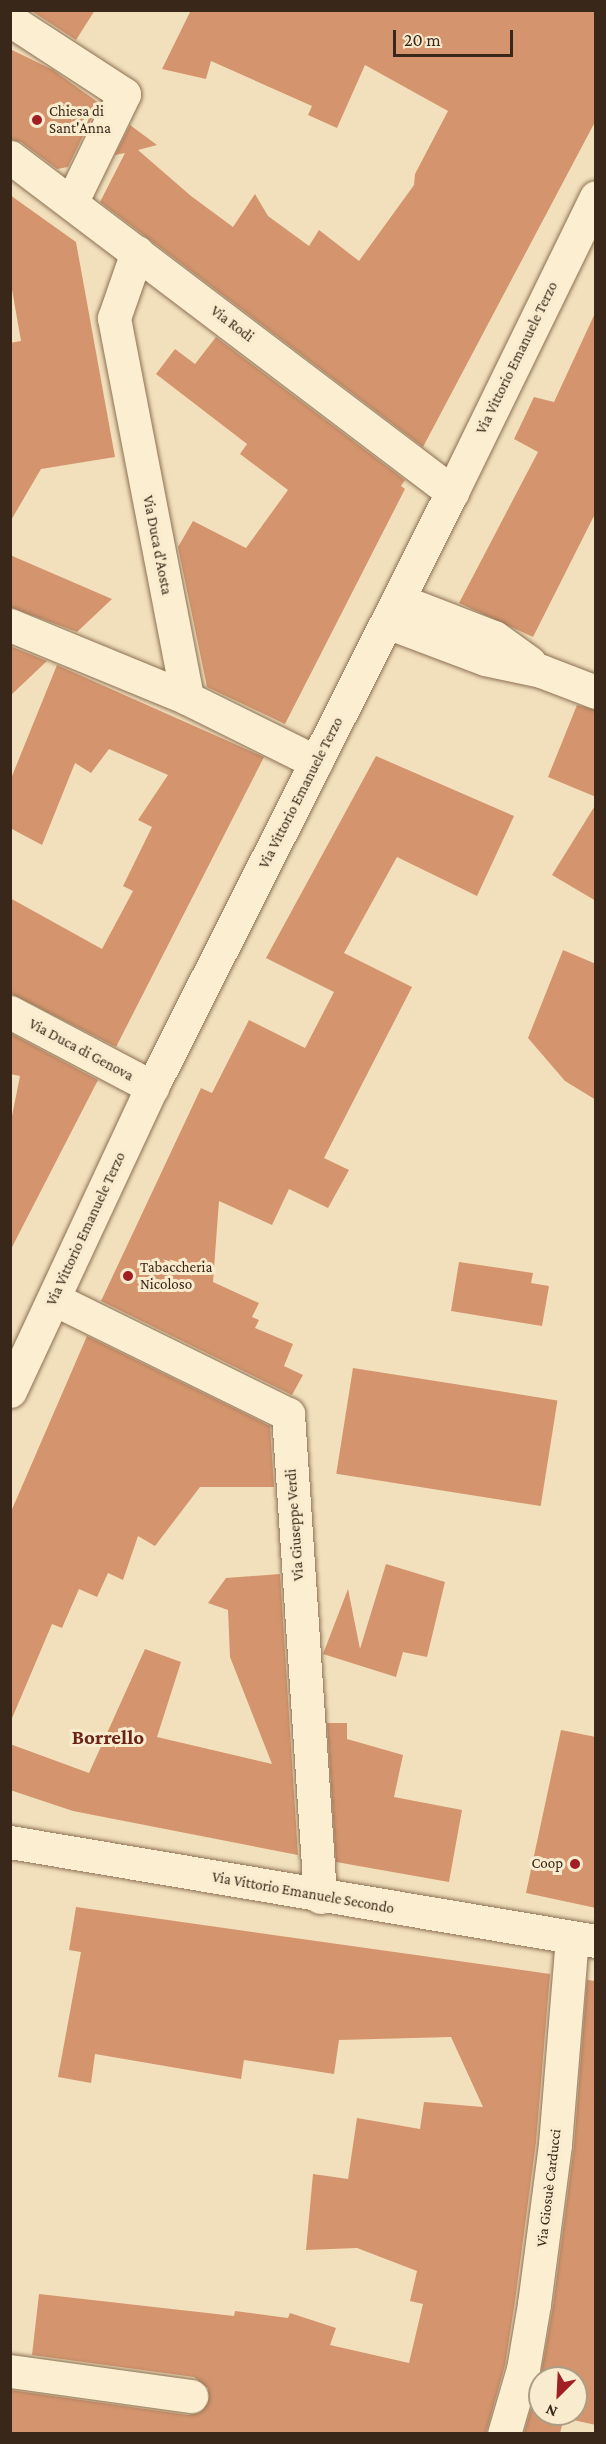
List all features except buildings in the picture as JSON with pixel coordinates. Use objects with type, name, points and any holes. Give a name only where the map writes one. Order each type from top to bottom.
[{"type":"street","points":[[10,20],[124,94],[71,203]]},
{"type":"street","name":"Via Rodi","points":[[10,157],[452,492]]},
{"type":"street","name":"Via Vittorio Emanuele Terzo","points":[[10,1391],[152,1088],[452,492],[596,197]]},
{"type":"street","name":"Via Duca d'Aosta","points":[[137,252],[114,318],[187,698]]},
{"type":"street","points":[[392,611],[485,659],[541,671],[596,692]]},
{"type":"street","points":[[10,626],[187,698],[316,762]]},
{"type":"street","name":"Via Duca di Genova","points":[[10,1012],[152,1088]]},
{"type":"street","name":"Via Giuseppe Verdi","points":[[54,1299],[288,1414],[320,1897]]},
{"type":"street","name":"Via Vittorio Emanuele Secondo","points":[[10,1842],[320,1897],[584,1940]]},
{"type":"street","name":"Via Giosuè Carducci","points":[[504,2433],[523,2369],[534,2304],[584,1940]]},
{"type":"street","points":[[10,2372],[191,2396]]},
{"type":"place","name":"Chiesa di Sant'Anna","points":[[37,120]]},
{"type":"place","name":"Tabaccheria Nicoloso","points":[[128,1276]]},
{"type":"place","name":"Coop","points":[[575,1864]]},
{"type":"district","name":"Borrello","points":[[108,1737]]}]
